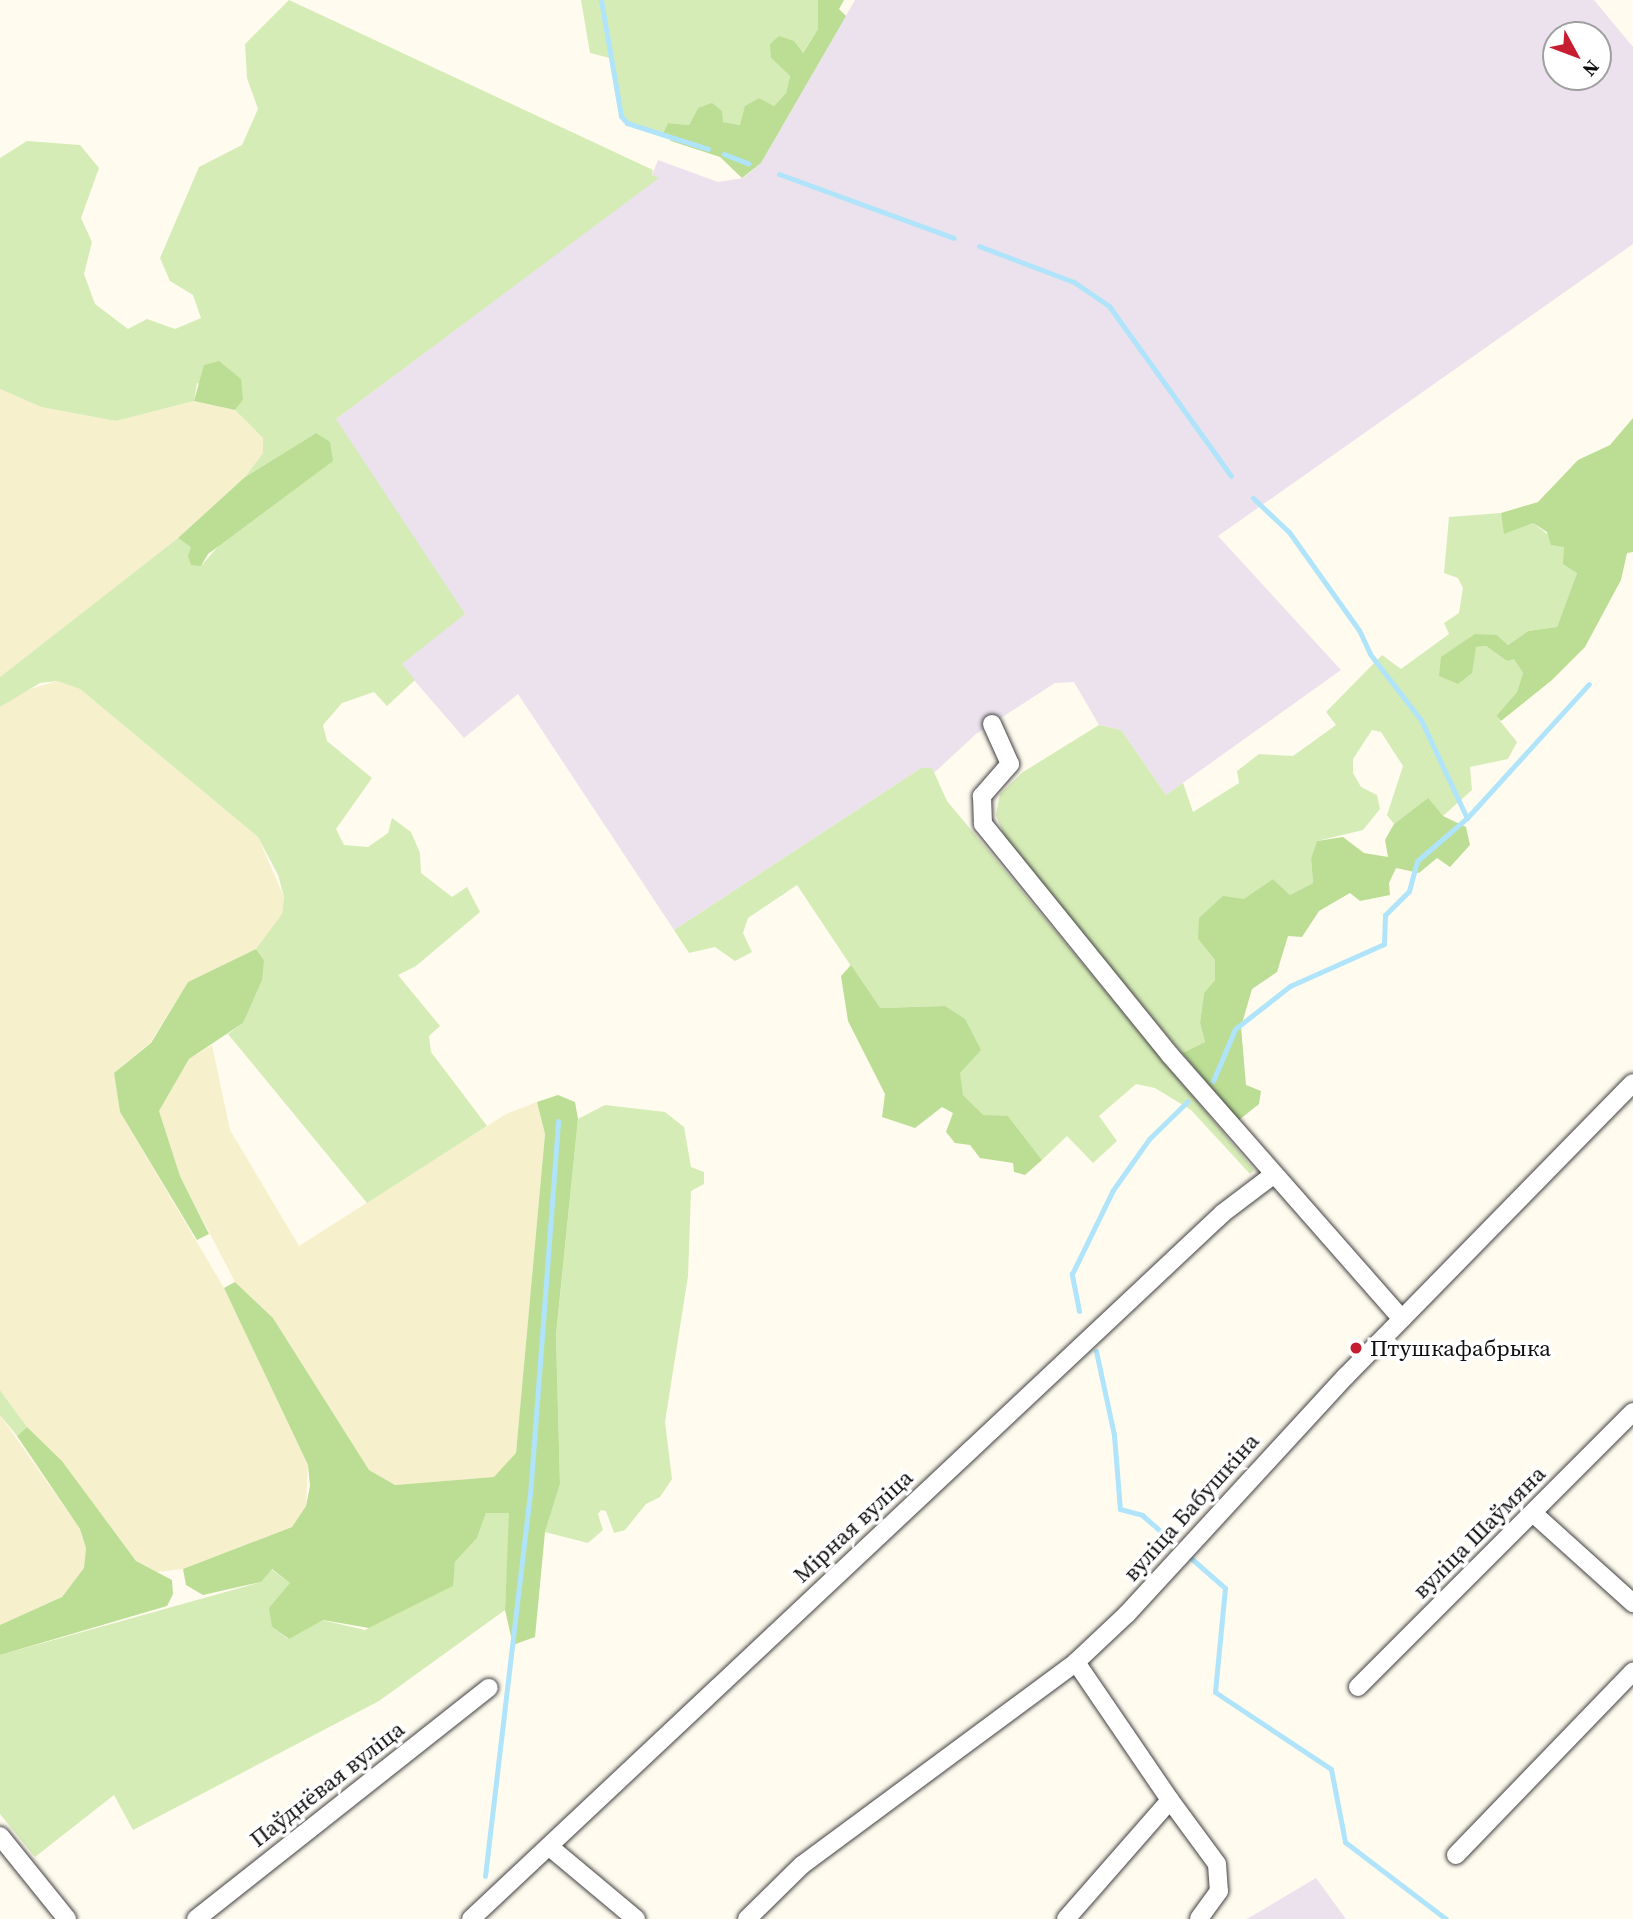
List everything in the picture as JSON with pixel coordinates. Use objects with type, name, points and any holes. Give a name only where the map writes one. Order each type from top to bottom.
[{"type":"street","points":[[992,724],[1010,764],[982,796],[983,824],[1273,1175],[1402,1320]]},
{"type":"street","name":"вуліца Бабушкіна","points":[[747,1919],[802,1865],[1076,1662],[1127,1614],[1224,1504],[1633,1083]]},
{"type":"street","name":"Мірная вуліца","points":[[471,1919],[551,1848],[656,1741],[1223,1213],[1273,1175]]},
{"type":"street","name":"вуліца Шаўмяна","points":[[1358,1687],[1633,1412]]},
{"type":"street","points":[[1534,1513],[1633,1603]]},
{"type":"street","points":[[1076,1662],[1217,1864],[1219,1891],[1199,1919]]},
{"type":"street","points":[[1456,1854],[1633,1672]]},
{"type":"street","name":"Паўднёвая вуліца","points":[[196,1919],[489,1688]]},
{"type":"street","points":[[1066,1919],[1170,1800]]},
{"type":"street","points":[[1,1841],[67,1919]]},
{"type":"street","points":[[551,1848],[636,1919]]},
{"type":"shaded area","points":[[855,0],[1594,0],[1611,21],[1542,21],[1542,91],[1612,91],[1612,22],[1633,47],[1633,244],[1218,536],[1341,670],[1166,795],[1121,730],[1099,725],[1074,682],[1055,683],[976,734],[935,772],[921,768],[674,930],[518,694],[464,738],[401,665],[336,419],[658,178],[652,175],[658,160],[718,182],[743,178],[761,163]]},
{"type":"shaded area","points":[[0,389],[41,407],[116,421],[194,401],[235,410],[263,438],[263,453],[245,477],[178,538],[0,677]]},
{"type":"shaded area","points":[[57,681],[80,689],[258,837],[284,897],[282,914],[271,934],[256,949],[188,982],[150,1043],[114,1073],[120,1112],[224,1288],[308,1465],[306,1506],[292,1527],[183,1569],[157,1572],[136,1561],[62,1461],[27,1427],[0,1390],[0,707],[17,693]]},
{"type":"shaded area","points":[[212,1045],[230,1130],[299,1246],[506,1114],[537,1102],[545,1134],[516,1453],[495,1477],[395,1485],[369,1470],[273,1318],[235,1282],[180,1176],[159,1111],[189,1059]]},
{"type":"shaded area","points":[[0,1415],[80,1529],[86,1548],[84,1568],[62,1597],[0,1625]]},
{"type":"shaded area","points":[[1316,1878],[1346,1919],[1247,1919],[1252,1916]]},
{"type":"green space","points":[[289,0],[653,170],[652,175],[659,178],[336,419],[465,614],[402,664],[415,680],[387,706],[374,692],[342,703],[323,725],[327,741],[372,778],[336,829],[344,845],[368,847],[388,833],[392,818],[411,832],[420,853],[421,873],[452,897],[467,887],[480,912],[416,966],[398,975],[440,1026],[429,1036],[431,1052],[487,1126],[367,1203],[228,1034],[243,1023],[264,960],[256,949],[282,914],[284,897],[278,875],[258,837],[80,689],[57,681],[40,683],[0,707],[0,677],[178,538],[192,547],[201,566],[316,433],[245,477],[263,453],[263,438],[235,410],[243,400],[197,383],[194,401],[116,421],[41,407],[0,389],[0,158],[27,141],[80,145],[99,168],[81,218],[92,242],[84,274],[95,304],[128,329],[147,319],[175,329],[201,318],[193,295],[170,281],[160,258],[199,167],[242,145],[258,109],[247,78],[245,44]]},
{"type":"green space","points":[[581,0],[818,0],[818,29],[802,54],[771,58],[790,76],[786,93],[774,106],[759,98],[746,106],[741,125],[722,122],[698,108],[689,125],[668,123],[663,133],[627,123],[621,116],[610,58],[590,53]]},
{"type":"green space","points":[[818,0],[844,0],[839,9],[846,16],[761,163],[742,178],[720,157],[671,141],[663,133],[668,123],[689,125],[698,108],[712,103],[722,111],[723,122],[740,125],[745,106],[759,98],[774,106],[786,93],[790,76],[771,58],[770,44],[779,36],[794,41],[803,53],[818,29]]},
{"type":"green space","points":[[219,361],[241,379],[243,400],[235,410],[194,401],[204,365]]},
{"type":"green space","points":[[1633,418],[1633,552],[1627,553],[1621,580],[1585,647],[1552,680],[1501,721],[1496,716],[1517,692],[1523,673],[1514,659],[1507,661],[1486,646],[1476,647],[1472,673],[1458,684],[1439,676],[1441,657],[1475,634],[1497,635],[1508,645],[1528,631],[1557,627],[1577,573],[1563,564],[1564,547],[1551,545],[1547,532],[1533,523],[1504,534],[1501,513],[1538,502],[1578,460],[1610,445]]},
{"type":"green space","points":[[316,433],[330,442],[333,461],[208,554],[201,566],[191,565],[188,556],[191,547],[178,538],[245,477]]},
{"type":"green space","points":[[1501,513],[1505,533],[1533,523],[1564,547],[1577,573],[1557,627],[1528,631],[1508,645],[1497,635],[1476,647],[1486,646],[1507,661],[1514,658],[1523,673],[1517,692],[1496,716],[1517,742],[1508,759],[1470,767],[1472,790],[1443,816],[1427,799],[1394,824],[1387,815],[1403,766],[1381,732],[1372,730],[1353,759],[1353,773],[1361,787],[1377,795],[1380,809],[1363,830],[1317,841],[1311,858],[1313,883],[1290,895],[1273,879],[1198,939],[1215,960],[1215,980],[1204,993],[1200,1023],[1205,1042],[1182,1053],[1007,843],[996,815],[1000,794],[1023,772],[1099,725],[1121,730],[1166,795],[1183,783],[1193,812],[1239,783],[1237,771],[1259,754],[1293,756],[1336,725],[1326,712],[1382,655],[1401,669],[1449,634],[1444,623],[1459,613],[1463,588],[1458,578],[1444,573],[1449,517]]},
{"type":"green space","points":[[921,768],[932,768],[947,801],[1254,1170],[1250,1174],[1191,1110],[1155,1088],[1136,1084],[1099,1116],[1117,1141],[1093,1163],[1067,1136],[1042,1160],[1008,1116],[983,1116],[963,1095],[945,1006],[879,1008],[797,885],[748,918],[743,933],[752,952],[735,961],[715,947],[689,953],[674,930]]},
{"type":"green space","points":[[1428,798],[1443,816],[1466,827],[1470,845],[1450,867],[1437,858],[1419,873],[1396,868],[1389,883],[1390,895],[1360,901],[1350,893],[1319,911],[1302,937],[1288,936],[1277,972],[1252,989],[1241,1027],[1246,1085],[1261,1091],[1259,1104],[1239,1120],[1182,1053],[1205,1042],[1200,1023],[1204,993],[1215,980],[1215,960],[1198,939],[1199,918],[1223,896],[1244,899],[1273,879],[1290,895],[1313,883],[1311,858],[1317,841],[1343,837],[1364,853],[1388,857],[1385,840],[1394,824]]},
{"type":"green space","points":[[256,949],[264,960],[262,980],[243,1023],[189,1059],[159,1111],[180,1176],[209,1234],[197,1240],[120,1112],[114,1073],[151,1043],[188,982]]},
{"type":"green space","points":[[851,965],[880,1008],[945,1006],[965,1019],[981,1050],[960,1073],[963,1095],[983,1115],[1008,1116],[1042,1160],[1025,1175],[1014,1172],[1013,1163],[980,1158],[970,1145],[955,1143],[946,1132],[953,1113],[942,1107],[915,1128],[882,1117],[885,1094],[848,1021],[841,976]]},
{"type":"green space","points":[[558,1095],[575,1102],[578,1119],[556,1335],[560,1484],[545,1532],[535,1637],[513,1645],[505,1610],[509,1513],[486,1513],[477,1538],[455,1562],[453,1586],[369,1628],[323,1620],[289,1639],[272,1627],[269,1608],[290,1583],[272,1569],[261,1582],[203,1595],[186,1585],[183,1569],[292,1527],[306,1506],[310,1486],[308,1465],[224,1288],[235,1282],[273,1318],[369,1470],[395,1485],[494,1477],[516,1453],[545,1134],[537,1102]]},
{"type":"green space","points":[[605,1105],[665,1112],[684,1127],[691,1167],[704,1172],[704,1184],[691,1191],[688,1276],[665,1422],[672,1479],[660,1497],[646,1504],[625,1530],[614,1533],[606,1511],[601,1510],[598,1514],[603,1530],[588,1543],[545,1532],[560,1484],[556,1336],[578,1119]]},
{"type":"green space","points":[[0,1390],[27,1427],[17,1436],[0,1415]]},
{"type":"green space","points":[[27,1427],[62,1461],[136,1561],[172,1580],[173,1594],[167,1606],[0,1655],[0,1625],[62,1597],[84,1568],[86,1548],[80,1529],[17,1436]]},
{"type":"green space","points":[[486,1513],[510,1513],[505,1610],[379,1701],[133,1830],[114,1795],[35,1857],[0,1814],[0,1655],[261,1582],[271,1569],[290,1583],[272,1627],[288,1639],[322,1620],[365,1630],[452,1586],[455,1562],[477,1538]]},
{"type":"waterway","points":[[601,0],[621,116],[627,123],[708,149]]},
{"type":"waterway","points":[[724,154],[748,163]]},
{"type":"waterway","points":[[779,174],[954,238]]},
{"type":"waterway","points":[[979,246],[1074,282],[1109,306],[1231,476]]},
{"type":"waterway","points":[[1253,498],[1289,532],[1359,630],[1370,654],[1421,720],[1467,818]]},
{"type":"waterway","points":[[1213,1081],[1235,1029],[1290,986],[1384,944],[1385,915],[1409,891],[1417,861],[1467,818],[1589,684]]},
{"type":"waterway","points":[[1079,1311],[1072,1274],[1113,1190],[1149,1139],[1188,1101]]},
{"type":"waterway","points":[[485,1876],[530,1495],[558,1121]]},
{"type":"waterway","points":[[1096,1351],[1114,1435],[1120,1509],[1142,1515],[1163,1533]]},
{"type":"waterway","points":[[1192,1559],[1225,1588],[1215,1692],[1331,1769],[1345,1842],[1446,1919]]},
{"type":"place","name":"Птушкафабрыка","points":[[1356,1348]]}]
